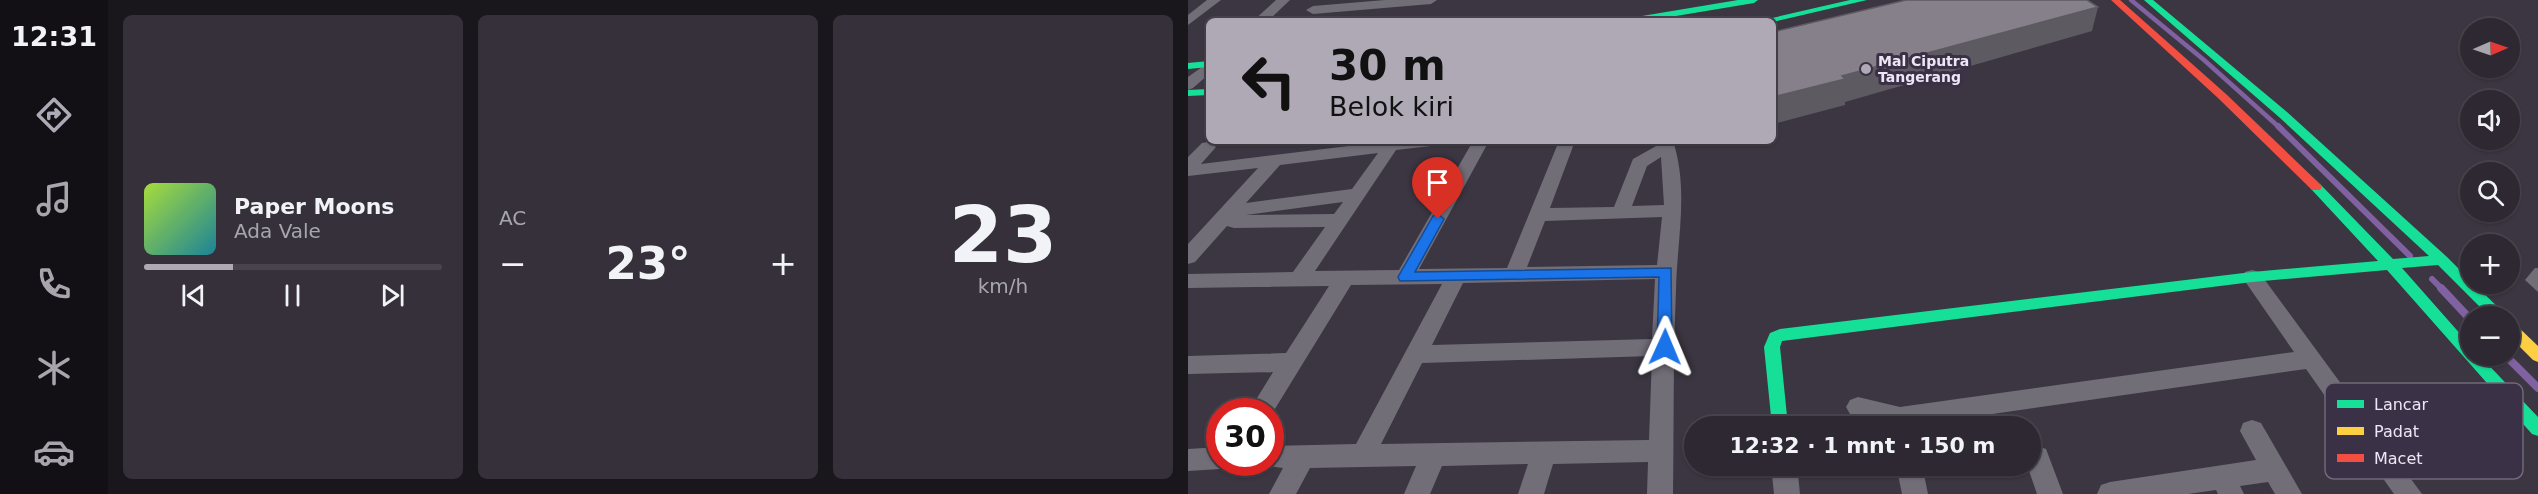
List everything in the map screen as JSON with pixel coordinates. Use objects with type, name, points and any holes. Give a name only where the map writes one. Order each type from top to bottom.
[{"type":"street","points":[[1190,17],[1215,0]]},
{"type":"street","points":[[1263,18],[1284,0]]},
{"type":"street","points":[[1313,10],[1348,4],[1431,0]]},
{"type":"street","points":[[1648,18],[1754,0]]},
{"type":"street","points":[[1776,18],[1863,0]]},
{"type":"street","points":[[2115,0],[2203,77],[2287,158],[2392,266],[2460,343]]},
{"type":"street","points":[[2148,0],[2291,118],[2487,306]]},
{"type":"street","points":[[1188,66],[1206,65]]},
{"type":"street","points":[[1188,85],[1206,68]]},
{"type":"street","points":[[1188,93],[1206,92]]},
{"type":"street","points":[[1188,169],[1410,144]]},
{"type":"street","points":[[1405,277],[1479,144]]},
{"type":"street","points":[[1514,275],[1566,144]]},
{"type":"street","points":[[1621,213],[1639,163],[1666,144],[1673,168],[1673,211],[1666,272],[1660,494]]},
{"type":"street","points":[[1188,169],[1208,147]]},
{"type":"street","points":[[1299,279],[1390,147]]},
{"type":"street","points":[[1188,257],[1274,160]]},
{"type":"street","points":[[1223,217],[1358,194]]},
{"type":"street","points":[[1538,215],[1673,211]]},
{"type":"street","points":[[1223,217],[1340,220]]},
{"type":"street","points":[[1779,416],[1772,347],[1775,337],[1780,335],[2252,277],[2392,266],[2437,260]]},
{"type":"street","points":[[1188,281],[1666,272]]},
{"type":"street","points":[[1363,456],[1456,276]]},
{"type":"street","points":[[2252,277],[2328,383]]},
{"type":"street","points":[[1269,398],[1345,278]]},
{"type":"street","points":[[2520,338],[2538,356]]},
{"type":"street","points":[[1415,354],[1665,347]]},
{"type":"street","points":[[1940,416],[2310,359]]},
{"type":"street","points":[[1188,365],[1291,362]]},
{"type":"street","points":[[2481,366],[2496,383]]},
{"type":"street","points":[[1858,407],[1884,416]]},
{"type":"street","points":[[2523,412],[2538,429]]},
{"type":"street","points":[[2252,431],[2289,494]]},
{"type":"street","points":[[1284,457],[1661,451]]},
{"type":"street","points":[[1531,494],[1544,453]]},
{"type":"street","points":[[1417,494],[1434,454]]},
{"type":"street","points":[[1282,494],[1303,457]]},
{"type":"street","points":[[1188,460],[1206,459]]},
{"type":"street","points":[[2041,468],[2050,494]]},
{"type":"street","points":[[2110,494],[2227,486],[2274,469]]},
{"type":"street","points":[[1786,476],[1788,494]]},
{"type":"street","points":[[1911,476],[1915,494]]},
{"type":"street","points":[[2398,479],[2409,494]]},
{"type":"building","points":[[1906,0],[2087,0],[2098,7],[1842,76],[1845,79],[1776,96],[1776,31]]},
{"type":"waterway","points":[[2131,0],[2204,60],[2280,128]]},
{"type":"waterway","points":[[2278,126],[2410,256]]},
{"type":"waterway","points":[[2432,279],[2441,288]]},
{"type":"waterway","points":[[2441,288],[2460,308]]},
{"type":"waterway","points":[[2516,366],[2538,388]]},
{"type":"traffic: fast","points":[[1648,18],[1754,0]]},
{"type":"traffic: fast","points":[[1776,18],[1863,0]]},
{"type":"traffic: fast","points":[[2148,0],[2194,37],[2327,154],[2488,306]]},
{"type":"traffic: fast","points":[[1188,66],[1206,64]]},
{"type":"traffic: fast","points":[[1188,93],[1206,92]]},
{"type":"traffic: fast","points":[[2316,187],[2402,277],[2460,344]]},
{"type":"traffic: fast","points":[[1779,416],[1772,347],[1775,337],[1780,335],[2252,277],[2442,260]]},
{"type":"traffic: fast","points":[[2480,366],[2496,383]]},
{"type":"traffic: fast","points":[[2523,413],[2538,429]]},
{"type":"traffic: slow","points":[[2520,338],[2538,356]]},
{"type":"traffic: jam","points":[[2115,0],[2222,96],[2316,187]]},
{"type":"place","name":"Mal Ciputra Tangerang","points":[[1866,69]]},
{"type":"route","points":[[1438,219],[1405,277],[1666,272],[1665,347]]}]
